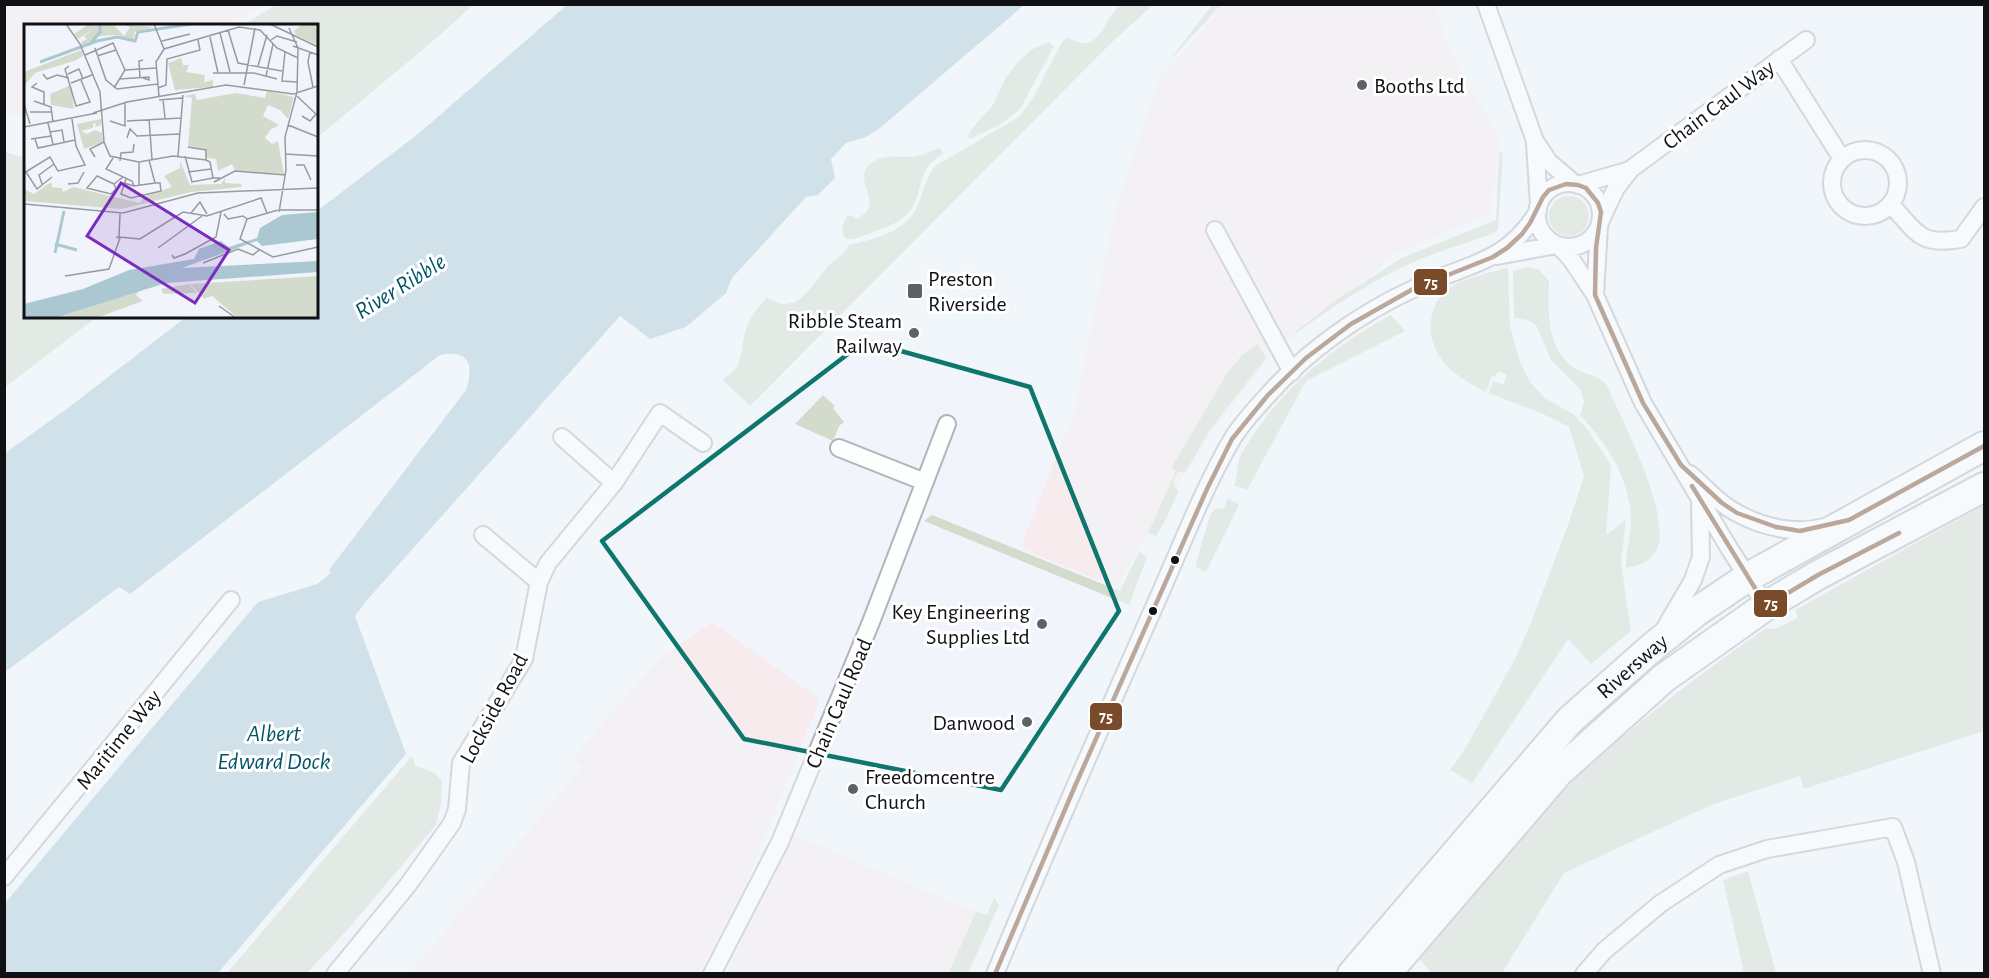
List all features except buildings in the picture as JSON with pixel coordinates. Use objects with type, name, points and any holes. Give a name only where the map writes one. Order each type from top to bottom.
[{"type":"highway","name":"Riversway","points":[[1386,974],[1559,772],[1664,678],[1756,590],[1849,520],[1984,446]]},
{"type":"highway","points":[[1756,590],[1768,586],[1972,478],[1984,477]]},
{"type":"highway","name":"Riversway","points":[[1352,974],[1570,720],[1696,612],[1756,590],[1818,575],[1984,487]]},
{"type":"street","points":[[1486,4],[1535,141],[1549,162],[1594,195],[1601,212],[1594,295]]},
{"type":"street","name":"Chain Caul Way","points":[[1600,224],[1616,188],[1631,169],[1806,40]]},
{"type":"street","points":[[1779,59],[1842,159]]},
{"type":"street","points":[[1535,141],[1537,221],[1541,231],[1577,267],[1594,295],[1643,403],[1756,590]]},
{"type":"street","points":[[1872,150],[1891,161],[1897,171],[1899,188],[1892,204],[1881,213],[1864,217],[1853,215],[1842,208],[1835,199],[1832,188],[1832,177],[1836,166],[1842,159],[1849,153],[1872,150]]},
{"type":"street","name":"Chain Caul Way","points":[[1576,184],[1631,169]]},
{"type":"street","points":[[1493,257],[1522,234],[1549,190],[1566,184],[1576,184]]},
{"type":"street","points":[[1892,204],[1929,241],[1944,242],[1960,239],[1984,207]]},
{"type":"street","points":[[995,974],[1042,860],[1232,439],[1268,395],[1306,358],[1371,312],[1413,288],[1493,257],[1557,245],[1578,246],[1587,242],[1600,224]]},
{"type":"street","points":[[1215,230],[1292,372]]},
{"type":"street","name":"Lockside Road","points":[[335,974],[408,885],[452,823],[457,809],[461,763],[524,659],[539,582],[548,563],[614,483],[660,413],[703,443]]},
{"type":"street","name":"Chain Caul Road","points":[[712,974],[780,842],[871,622],[947,424]]},
{"type":"street","points":[[562,437],[614,483]]},
{"type":"street","points":[[839,448],[925,482]]},
{"type":"street","points":[[1680,465],[1722,503],[1737,513],[1761,522],[1800,531],[1849,520]]},
{"type":"street","points":[[1649,650],[1673,617],[1693,580],[1701,557],[1700,500]]},
{"type":"street","points":[[483,535],[539,582]]},
{"type":"street","name":"Maritime Way","points":[[4,877],[231,600]]},
{"type":"street","points":[[1584,974],[1604,951],[1660,904],[1719,865],[1767,849],[1893,827],[1906,862],[1932,974]]},
{"type":"highlighted area","points":[[865,341],[1030,387],[1119,611],[1001,790],[744,739],[602,541]]},
{"type":"shaded area","points":[[5,4],[262,5],[232,24],[24,24],[24,120],[5,112]]},
{"type":"shaded area","points":[[1223,5],[1436,5],[1446,43],[1500,140],[1490,214],[1397,253],[1272,354],[1212,430],[1116,587],[1025,550],[1021,546],[1074,412],[1117,204],[1159,79]]},
{"type":"shaded area","points":[[712,622],[820,699],[737,906],[699,973],[413,973],[414,968],[582,767],[572,759],[659,659]]},
{"type":"shaded area","points":[[794,835],[986,916],[961,973],[726,974]]},
{"type":"green space","points":[[276,4],[473,5],[318,137],[318,24],[245,24]]},
{"type":"green space","points":[[1122,4],[1153,5],[1111,43],[750,406],[722,379],[730,375],[738,364],[748,324],[767,297],[778,303],[787,304],[796,301],[810,289],[848,245],[889,233],[906,222],[918,205],[935,166],[1019,117],[1033,98],[1062,42],[1068,37],[1083,43],[1093,40]]},
{"type":"green space","points":[[1212,5],[1221,5],[1169,61]]},
{"type":"green space","points":[[1048,42],[1054,46],[1020,109],[1001,124],[970,139],[968,136],[970,131],[993,105],[1005,79],[1016,64],[1031,50]]},
{"type":"green space","points":[[940,148],[943,154],[928,167],[917,198],[904,217],[866,235],[852,239],[844,237],[842,229],[846,217],[851,215],[857,219],[868,210],[870,204],[864,178],[868,166],[881,158],[918,156]]},
{"type":"green space","points":[[1503,151],[1498,230],[1401,267],[1294,333],[1333,302],[1402,258],[1496,220],[1499,153]]},
{"type":"green space","points":[[5,152],[24,158],[24,318],[96,318],[5,387]]},
{"type":"green space","points":[[1569,196],[1577,197],[1583,202],[1588,208],[1588,224],[1583,230],[1577,235],[1569,236],[1561,235],[1555,230],[1550,224],[1549,216],[1550,208],[1555,202],[1561,197]]},
{"type":"green space","points":[[1527,267],[1538,269],[1549,281],[1550,328],[1558,349],[1573,367],[1599,378],[1606,384],[1651,488],[1660,530],[1658,546],[1649,559],[1636,566],[1626,568],[1631,522],[1627,492],[1616,464],[1580,415],[1584,402],[1580,389],[1551,360],[1536,325],[1528,320],[1514,318],[1513,271]]},
{"type":"green space","points":[[1508,268],[1510,326],[1520,362],[1530,382],[1545,398],[1573,414],[1587,429],[1611,465],[1606,535],[1626,520],[1621,562],[1631,631],[1591,664],[1568,639],[1472,783],[1450,770],[1465,749],[1515,659],[1568,525],[1584,476],[1569,427],[1541,413],[1489,393],[1493,381],[1503,385],[1507,375],[1498,371],[1495,377],[1492,376],[1486,392],[1470,384],[1447,366],[1434,346],[1431,335],[1433,312],[1444,293],[1454,285],[1466,280]]},
{"type":"green space","points":[[1391,315],[1405,331],[1306,381],[1247,490],[1234,485],[1241,455],[1254,433],[1287,393],[1326,357],[1369,327]]},
{"type":"green space","points":[[1258,344],[1266,358],[1209,431],[1185,473],[1178,471],[1173,483],[1178,492],[1165,521],[1156,536],[1148,533],[1176,471],[1171,469],[1176,460],[1226,375],[1241,356]]},
{"type":"green space","points":[[823,395],[835,406],[833,408],[844,422],[839,426],[833,441],[795,424]]},
{"type":"green space","points":[[1228,498],[1239,505],[1206,572],[1198,568],[1196,563],[1210,515],[1215,509],[1224,508]]},
{"type":"green space","points":[[1984,505],[1984,731],[1804,789],[1800,776],[1711,805],[1564,873],[1502,973],[1432,973],[1417,957],[1542,812],[1609,748],[1660,706],[1766,628],[1775,629],[1798,618],[1795,610]]},
{"type":"green space","points":[[932,515],[1120,591],[1139,552],[1147,557],[1129,605],[924,521]]},
{"type":"green space","points":[[412,756],[415,766],[435,773],[442,781],[441,804],[436,825],[349,928],[307,973],[227,973]]},
{"type":"green space","points":[[1748,871],[1776,973],[1744,973],[1723,880]]},
{"type":"green space","points":[[994,898],[999,905],[968,973],[949,973],[976,911],[987,915]]},
{"type":"water","points":[[568,4],[1024,5],[880,128],[866,137],[846,143],[831,159],[835,178],[818,195],[806,197],[732,278],[726,293],[686,327],[650,339],[620,316],[368,599],[355,616],[406,754],[218,973],[5,973],[5,903],[258,602],[317,584],[331,573],[329,570],[466,390],[470,373],[469,366],[464,357],[458,354],[440,355],[130,594],[119,587],[5,672],[5,453],[68,408],[185,318],[318,318],[318,210],[418,134]]},
{"type":"transit line","name":"75","points":[[995,974],[1075,786],[1207,489],[1232,439],[1268,395],[1306,358],[1351,324],[1413,289],[1493,257],[1507,248],[1530,223],[1549,190],[1566,184],[1578,185],[1586,188],[1598,203],[1601,212],[1596,248],[1595,295],[1643,403],[1681,465],[1722,503],[1737,513],[1776,527],[1800,531],[1849,520],[1984,446]]},
{"type":"transit line","name":"75","points":[[1692,486],[1766,606],[1818,575],[1899,533]]},
{"type":"place","name":"Booths Ltd","points":[[1362,85]]},
{"type":"place","name":"Preston Riverside","points":[[915,291]]},
{"type":"place","name":"Ribble Steam Railway","points":[[914,333]]},
{"type":"place","name":"Key Engineering Supplies Ltd","points":[[1042,624]]},
{"type":"place","name":"Danwood","points":[[1027,722]]},
{"type":"place","name":"Freedomcentre Church","points":[[853,789]]},
{"type":"water label","name":"River Ribble","points":[[400,286]]},
{"type":"water label","name":"Albert Edward Dock","points":[[274,747]]}]
